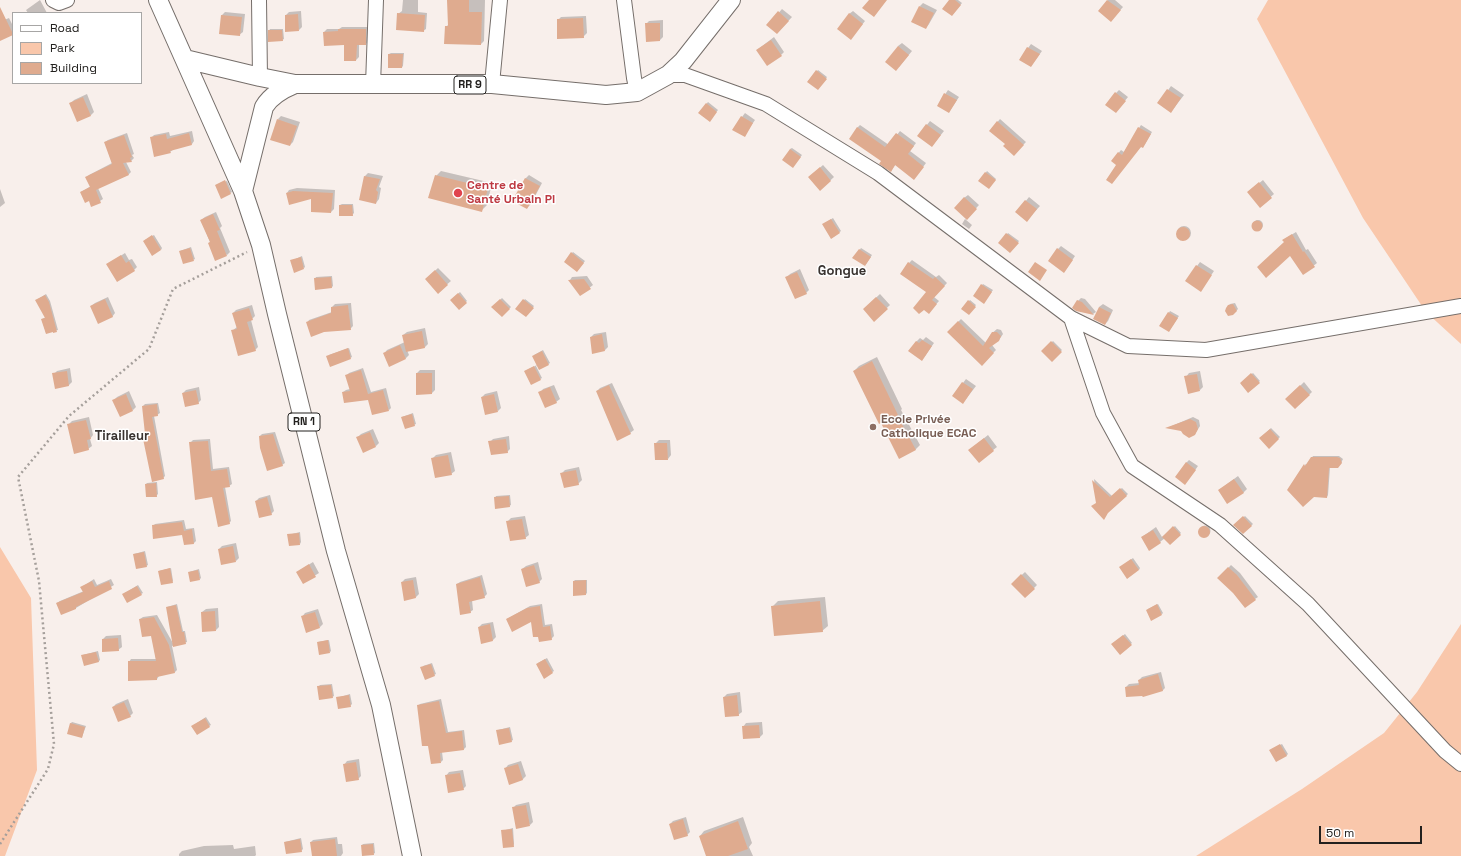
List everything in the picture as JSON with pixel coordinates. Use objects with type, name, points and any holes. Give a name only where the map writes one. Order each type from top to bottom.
[{"type":"main road","name":"RN 1","points":[[158,0],[243,191],[261,245],[334,543],[381,705],[412,856]]},
{"type":"main road","name":"RR 9","points":[[185,59],[260,78],[296,84],[492,84],[606,95],[636,92],[668,75],[683,61],[731,0]]},
{"type":"main road","name":"RR 9","points":[[243,191],[264,107],[268,101],[281,90],[296,84]]},
{"type":"street","points":[[53,0],[59,3],[67,0]]},
{"type":"street","points":[[259,0],[260,78]]},
{"type":"street","points":[[373,85],[376,0]]},
{"type":"street","points":[[492,84],[500,0]]},
{"type":"street","points":[[624,0],[636,92]]},
{"type":"street","points":[[668,75],[685,75],[766,104],[878,173],[1071,318],[1128,346],[1206,350],[1461,306]]},
{"type":"street","points":[[1071,318],[1103,413],[1132,466],[1220,525],[1308,604],[1445,751],[1461,764]]},
{"type":"path","points":[[0,844],[48,769],[54,744],[39,581],[18,477],[69,416],[149,349],[173,289],[261,245]]},
{"type":"green space","points":[[1268,0],[1461,0],[1461,344],[1426,312],[1363,218],[1257,19]]},
{"type":"green space","points":[[0,547],[31,598],[37,770],[5,856],[0,856]]},
{"type":"green space","points":[[1461,624],[1461,856],[1196,856],[1302,789],[1384,733],[1417,692]]},
{"type":"building","points":[[447,0],[469,0],[469,12],[482,12],[481,45],[444,44],[445,26],[448,26]]},
{"type":"building","points":[[869,0],[887,0],[874,17],[862,8]]},
{"type":"building","points":[[949,0],[955,0],[961,5],[952,16],[942,9]]},
{"type":"building","points":[[1107,0],[1121,10],[1111,22],[1098,11]]},
{"type":"building","points":[[919,6],[934,13],[926,29],[911,22]]},
{"type":"building","points":[[0,7],[12,32],[12,35],[0,41]]},
{"type":"building","points":[[778,11],[789,21],[777,34],[766,25]]},
{"type":"building","points":[[397,13],[425,15],[424,32],[396,30]]},
{"type":"building","points":[[849,13],[863,24],[851,40],[837,29]]},
{"type":"building","points":[[298,14],[299,31],[285,32],[285,15]]},
{"type":"building","points":[[221,15],[242,17],[240,36],[219,34]]},
{"type":"building","points":[[583,18],[584,38],[557,39],[557,19]]},
{"type":"building","points":[[645,23],[660,23],[660,41],[646,42]]},
{"type":"building","points":[[338,29],[366,29],[366,45],[357,45],[356,61],[344,61],[344,45],[324,46],[323,32],[338,31]]},
{"type":"building","points":[[268,30],[282,30],[283,41],[268,42]]},
{"type":"building","points":[[771,40],[782,56],[767,66],[756,50]]},
{"type":"building","points":[[898,46],[909,55],[896,71],[885,62]]},
{"type":"building","points":[[1027,47],[1040,54],[1031,67],[1019,60]]},
{"type":"building","points":[[388,54],[403,54],[402,68],[388,68]]},
{"type":"building","points":[[816,70],[827,79],[818,90],[807,82]]},
{"type":"building","points":[[1167,89],[1181,98],[1171,113],[1157,103]]},
{"type":"building","points":[[1115,92],[1126,101],[1116,113],[1105,105]]},
{"type":"building","points":[[944,93],[957,100],[949,113],[937,106]]},
{"type":"building","points":[[83,97],[91,116],[77,122],[69,103]]},
{"type":"building","points":[[706,103],[717,112],[710,122],[698,113]]},
{"type":"building","points":[[741,116],[753,123],[745,137],[732,130]]},
{"type":"building","points":[[277,119],[297,126],[290,146],[270,140]]},
{"type":"building","points":[[997,121],[1024,145],[1014,156],[1003,146],[1005,144],[989,131]]},
{"type":"building","points":[[926,124],[941,135],[932,147],[917,136]]},
{"type":"building","points":[[857,127],[885,147],[896,133],[914,146],[908,154],[924,167],[914,180],[895,165],[891,172],[879,164],[881,161],[849,139]]},
{"type":"building","points":[[1138,127],[1151,134],[1143,148],[1141,147],[1112,184],[1106,180],[1116,165],[1111,161],[1118,152],[1122,155]]},
{"type":"building","points":[[189,133],[192,145],[170,151],[171,153],[154,157],[150,137],[166,134],[167,139]]},
{"type":"building","points":[[124,135],[132,157],[130,158],[132,162],[123,163],[129,175],[96,190],[101,203],[91,207],[89,201],[85,203],[80,192],[90,187],[85,177],[112,164],[104,142]]},
{"type":"building","points":[[790,149],[801,157],[793,168],[782,160]]},
{"type":"building","points":[[820,167],[831,181],[820,191],[808,177]]},
{"type":"building","points":[[985,172],[996,180],[989,189],[978,181]]},
{"type":"building","name":"Centre de Santé Urbain Pi","points":[[435,175],[488,188],[482,212],[428,198]]},
{"type":"building","points":[[364,176],[380,179],[376,190],[378,192],[376,204],[359,200]]},
{"type":"building","points":[[525,178],[540,186],[527,209],[512,201]]},
{"type":"building","points":[[225,180],[231,194],[221,199],[215,185]]},
{"type":"building","points":[[1259,182],[1272,198],[1260,208],[1247,192]]},
{"type":"building","points":[[293,191],[333,193],[331,213],[311,212],[311,199],[289,205],[286,193]]},
{"type":"building","points":[[964,197],[977,209],[967,220],[954,208]]},
{"type":"building","points":[[1025,200],[1037,209],[1027,222],[1015,212]]},
{"type":"building","points":[[339,205],[352,205],[353,216],[339,216]]},
{"type":"building","points":[[213,214],[220,230],[217,231],[227,256],[215,261],[208,243],[210,242],[200,220]]},
{"type":"building","points":[[831,219],[840,233],[831,239],[822,224]]},
{"type":"building","points":[[1257,220],[1261,222],[1263,226],[1261,230],[1257,232],[1253,230],[1251,226],[1253,222]]},
{"type":"building","points":[[1180,227],[1186,227],[1190,231],[1190,237],[1186,241],[1180,241],[1176,237],[1176,231]]},
{"type":"building","points":[[1006,233],[1019,243],[1010,253],[998,243]]},
{"type":"building","points":[[1292,234],[1303,252],[1304,251],[1315,267],[1303,275],[1290,256],[1266,278],[1257,267],[1284,242],[1282,240]]},
{"type":"building","points":[[152,235],[161,250],[152,256],[143,241]]},
{"type":"building","points":[[190,248],[194,261],[183,264],[179,251]]},
{"type":"building","points":[[1057,248],[1073,260],[1064,273],[1048,261]]},
{"type":"building","points":[[859,249],[871,257],[865,266],[852,258]]},
{"type":"building","points":[[571,252],[584,263],[577,272],[564,262]]},
{"type":"building","points":[[121,255],[126,263],[129,261],[135,271],[117,282],[106,264]]},
{"type":"building","points":[[301,257],[304,269],[294,273],[290,260]]},
{"type":"building","points":[[908,262],[933,279],[935,277],[945,286],[932,300],[937,304],[929,314],[924,310],[919,314],[913,308],[926,292],[900,274]]},
{"type":"building","points":[[1035,262],[1047,270],[1040,281],[1028,272]]},
{"type":"building","points":[[1196,265],[1212,275],[1201,292],[1185,281]]},
{"type":"building","points":[[435,270],[448,285],[438,294],[425,279]]},
{"type":"building","points":[[797,272],[807,294],[795,299],[785,277]]},
{"type":"building","points":[[331,277],[332,288],[315,290],[314,278]]},
{"type":"building","points":[[584,279],[591,289],[580,296],[568,280]]},
{"type":"building","points":[[981,284],[992,292],[984,304],[973,296]]},
{"type":"building","points":[[458,293],[467,303],[459,310],[450,300]]},
{"type":"building","points":[[45,295],[49,302],[57,332],[46,334],[41,319],[45,318],[35,300]]},
{"type":"building","points":[[876,297],[888,309],[874,322],[863,309]]},
{"type":"building","points":[[105,299],[113,317],[98,324],[90,306]]},
{"type":"building","points":[[500,299],[510,309],[502,317],[491,307]]},
{"type":"building","points":[[523,299],[534,308],[526,317],[515,309]]},
{"type":"building","points":[[968,300],[976,307],[969,315],[961,309]]},
{"type":"building","points":[[1077,300],[1082,302],[1094,315],[1076,311],[1072,308]]},
{"type":"building","points":[[1233,304],[1237,311],[1233,315],[1228,316],[1225,311],[1226,308],[1228,305]]},
{"type":"building","points":[[348,305],[351,330],[324,332],[311,337],[306,322],[331,313],[331,307]]},
{"type":"building","points":[[1099,307],[1111,313],[1105,325],[1093,319]]},
{"type":"building","points":[[249,308],[253,320],[247,322],[256,351],[238,356],[231,330],[237,329],[232,313]]},
{"type":"building","points":[[1168,312],[1178,318],[1169,332],[1159,326]]},
{"type":"building","points":[[958,321],[983,346],[992,332],[997,332],[1001,336],[999,341],[989,348],[994,353],[982,366],[947,332]]},
{"type":"building","points":[[422,331],[425,348],[406,352],[402,335]]},
{"type":"building","points":[[602,334],[605,351],[592,354],[590,337]]},
{"type":"building","points":[[922,340],[932,346],[922,361],[908,351],[916,341],[919,343]]},
{"type":"building","points":[[1051,341],[1062,352],[1052,362],[1041,351]]},
{"type":"building","points":[[400,345],[406,359],[389,367],[383,353]]},
{"type":"building","points":[[348,348],[351,359],[330,367],[326,356]]},
{"type":"building","points":[[542,351],[549,365],[539,370],[532,356]]},
{"type":"building","points":[[872,361],[897,415],[916,450],[899,459],[881,423],[879,424],[853,371]]},
{"type":"building","points":[[534,366],[541,380],[531,385],[524,371]]},
{"type":"building","points":[[361,370],[368,394],[383,390],[389,411],[372,415],[368,400],[344,403],[342,392],[350,391],[345,375]]},
{"type":"building","points":[[67,371],[69,386],[55,389],[52,373]]},
{"type":"building","points":[[416,373],[432,373],[432,394],[416,395]]},
{"type":"building","points":[[1251,373],[1260,383],[1248,393],[1240,383]]},
{"type":"building","points":[[1197,374],[1200,391],[1188,394],[1184,376]]},
{"type":"building","points":[[962,382],[973,389],[963,404],[952,396]]},
{"type":"building","points":[[609,385],[631,434],[617,441],[596,391]]},
{"type":"building","points":[[1300,385],[1310,395],[1295,409],[1285,399]]},
{"type":"building","points":[[550,387],[557,403],[545,408],[538,392]]},
{"type":"building","points":[[196,390],[199,404],[185,407],[182,393]]},
{"type":"building","points":[[126,394],[133,411],[120,417],[112,400]]},
{"type":"building","points":[[494,394],[498,412],[485,415],[481,397]]},
{"type":"building","points":[[157,404],[158,416],[152,417],[164,479],[152,482],[142,434],[145,434],[142,406]]},
{"type":"building","points":[[412,414],[415,426],[405,429],[401,417]]},
{"type":"building","points":[[1190,419],[1196,422],[1198,429],[1195,435],[1189,438],[1181,431],[1165,428]]},
{"type":"building","points":[[86,420],[91,439],[87,440],[89,450],[74,454],[67,424]]},
{"type":"building","points":[[1270,429],[1279,439],[1269,449],[1259,438]]},
{"type":"building","points":[[370,432],[376,447],[363,453],[356,437]]},
{"type":"building","points":[[273,434],[283,466],[267,471],[260,448],[259,436]]},
{"type":"building","points":[[984,438],[994,451],[979,463],[968,450]]},
{"type":"building","points":[[506,439],[508,453],[491,455],[488,441]]},
{"type":"building","points":[[208,441],[211,471],[227,469],[230,487],[223,488],[230,524],[218,527],[212,497],[195,500],[189,442]]},
{"type":"building","points":[[654,443],[667,443],[668,460],[655,460]]},
{"type":"building","points":[[448,455],[452,475],[435,478],[431,458]]},
{"type":"building","points":[[1311,457],[1337,457],[1340,458],[1342,463],[1338,468],[1329,468],[1327,498],[1314,497],[1303,507],[1287,490],[1304,464],[1305,466]]},
{"type":"building","points":[[1186,462],[1196,470],[1185,485],[1175,477]]},
{"type":"building","points":[[576,470],[579,485],[564,488],[560,473]]},
{"type":"building","points":[[1234,479],[1244,493],[1227,504],[1218,490]]},
{"type":"building","points":[[1092,480],[1110,497],[1120,488],[1127,496],[1108,513],[1104,520],[1091,506],[1096,503]]},
{"type":"building","points":[[156,483],[157,497],[146,497],[145,484]]},
{"type":"building","points":[[509,496],[510,507],[495,509],[494,497]]},
{"type":"building","points":[[267,497],[272,515],[259,518],[255,501]]},
{"type":"building","points":[[1243,516],[1252,526],[1243,534],[1233,525]]},
{"type":"building","points":[[522,519],[526,539],[510,541],[506,521]]},
{"type":"building","points":[[182,522],[184,531],[192,529],[194,544],[184,545],[182,535],[153,539],[152,525]]},
{"type":"building","points":[[1173,526],[1181,535],[1170,545],[1162,537]]},
{"type":"building","points":[[1204,526],[1208,528],[1210,532],[1208,536],[1204,538],[1200,536],[1198,532],[1200,528]]},
{"type":"building","points":[[1153,530],[1161,543],[1149,551],[1141,537]]},
{"type":"building","points":[[299,533],[300,545],[289,546],[287,534]]},
{"type":"building","points":[[233,546],[236,562],[221,565],[218,549]]},
{"type":"building","points":[[144,552],[147,567],[136,569],[133,554]]},
{"type":"building","points":[[1131,559],[1139,570],[1127,579],[1119,567]]},
{"type":"building","points":[[309,564],[316,577],[303,584],[296,572]]},
{"type":"building","points":[[534,565],[540,583],[526,587],[521,569]]},
{"type":"building","points":[[1228,567],[1237,575],[1256,600],[1245,608],[1233,593],[1217,578]]},
{"type":"building","points":[[170,568],[173,583],[161,585],[158,571]]},
{"type":"building","points":[[198,570],[200,580],[190,582],[188,572]]},
{"type":"building","points":[[1021,574],[1035,589],[1025,598],[1011,584]]},
{"type":"building","points":[[480,577],[485,598],[469,602],[471,613],[460,615],[456,584]]},
{"type":"building","points":[[413,580],[416,598],[404,601],[401,582]]},
{"type":"building","points":[[586,580],[586,595],[573,596],[573,581]]},
{"type":"building","points":[[92,581],[95,587],[109,581],[112,589],[76,607],[76,609],[61,615],[56,603],[83,592],[80,587]]},
{"type":"building","points":[[137,586],[142,595],[127,603],[122,594]]},
{"type":"building","points":[[820,601],[823,632],[774,636],[771,606]]},
{"type":"building","points":[[1157,604],[1162,615],[1151,621],[1146,610]]},
{"type":"building","points":[[176,605],[186,644],[173,647],[166,607]]},
{"type":"building","points":[[540,606],[543,627],[550,626],[552,640],[539,642],[538,637],[533,637],[531,622],[512,632],[506,619],[527,608]]},
{"type":"building","points":[[215,611],[216,631],[202,632],[201,612]]},
{"type":"building","points":[[315,612],[320,628],[306,633],[301,616]]},
{"type":"building","points":[[154,617],[169,645],[175,673],[157,677],[157,680],[128,681],[128,661],[156,661],[151,636],[142,637],[139,619]]},
{"type":"building","points":[[490,624],[493,641],[481,644],[478,627]]},
{"type":"building","points":[[1123,635],[1132,645],[1120,655],[1111,644]]},
{"type":"building","points":[[118,638],[119,651],[102,652],[102,639]]},
{"type":"building","points":[[328,640],[330,653],[319,655],[317,642]]},
{"type":"building","points":[[96,652],[99,662],[84,666],[81,655]]},
{"type":"building","points":[[545,659],[553,673],[544,679],[536,664]]},
{"type":"building","points":[[431,664],[435,676],[425,680],[420,667]]},
{"type":"building","points":[[1158,674],[1163,691],[1143,697],[1126,697],[1125,687],[1139,685],[1138,680]]},
{"type":"building","points":[[331,685],[333,698],[319,700],[317,686]]},
{"type":"building","points":[[349,695],[351,707],[338,709],[336,697]]},
{"type":"building","points":[[737,695],[739,716],[725,717],[723,697]]},
{"type":"building","points":[[439,701],[446,733],[462,731],[464,750],[440,753],[441,763],[431,764],[428,746],[422,746],[417,705]]},
{"type":"building","points":[[124,702],[131,717],[118,722],[112,707]]},
{"type":"building","points":[[205,718],[210,727],[197,735],[191,726]]},
{"type":"building","points":[[70,723],[85,727],[82,738],[67,734]]},
{"type":"building","points":[[759,725],[760,738],[743,739],[742,726]]},
{"type":"building","points":[[509,728],[512,742],[499,745],[496,730]]},
{"type":"building","points":[[1280,744],[1287,756],[1276,762],[1269,750]]},
{"type":"building","points":[[356,762],[359,780],[346,782],[343,764]]},
{"type":"building","points":[[518,764],[523,780],[509,785],[504,768]]},
{"type":"building","points":[[460,773],[464,790],[448,793],[445,775]]},
{"type":"building","points":[[526,805],[530,826],[516,829],[512,807]]},
{"type":"building","points":[[683,819],[688,836],[674,840],[669,824]]},
{"type":"building","points":[[738,821],[748,849],[728,856],[706,856],[699,836]]},
{"type":"building","points":[[512,829],[514,847],[503,848],[501,830]]},
{"type":"building","points":[[300,839],[302,852],[286,854],[284,842]]},
{"type":"building","points":[[335,839],[337,856],[312,856],[310,842]]},
{"type":"building","points":[[373,844],[374,855],[362,856],[361,845]]},
{"type":"place","name":"Centre de Santé Urbain Pi","points":[[458,193]]},
{"type":"place","name":"Ecole Privée Catholique ECAC","points":[[873,427]]},
{"type":"district","name":"Gongue","points":[[842,271]]},
{"type":"district","name":"Tirailleur","points":[[122,436]]}]
